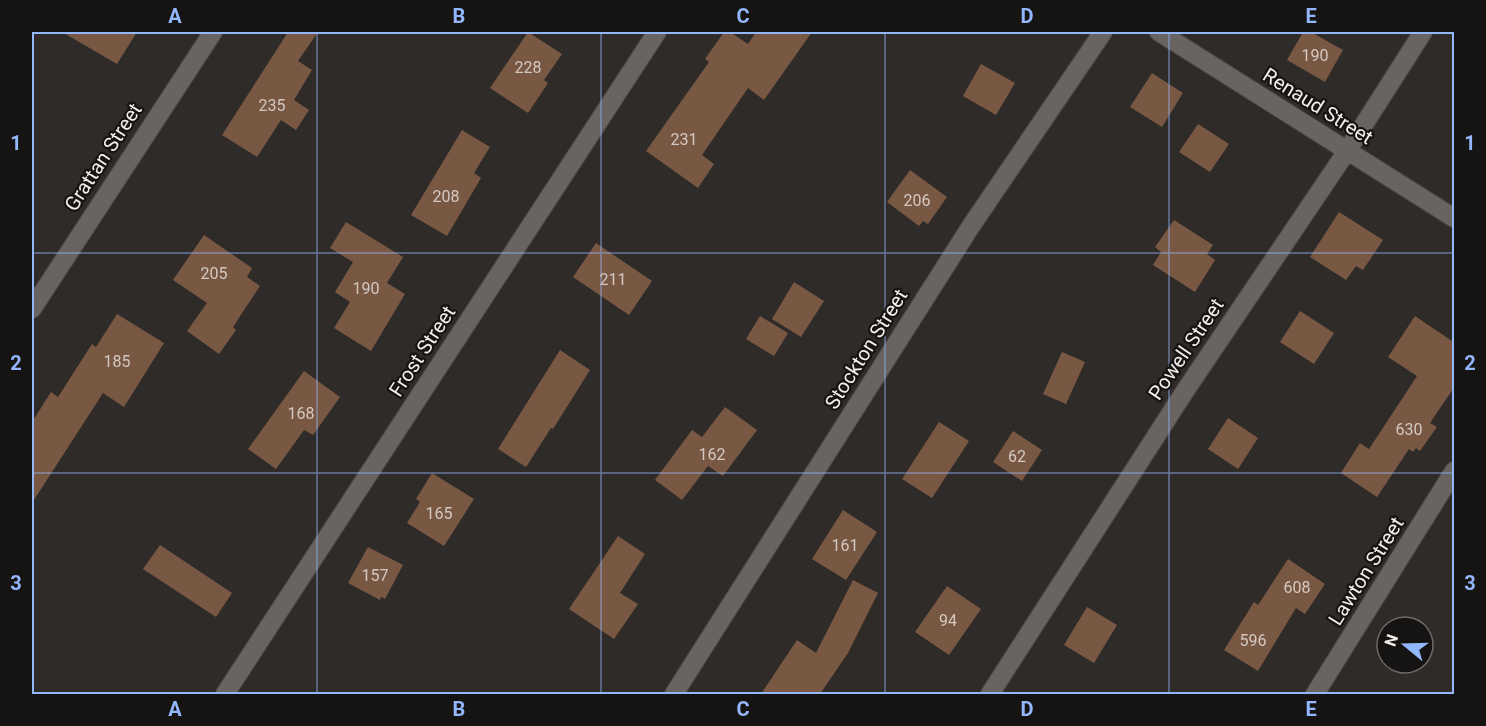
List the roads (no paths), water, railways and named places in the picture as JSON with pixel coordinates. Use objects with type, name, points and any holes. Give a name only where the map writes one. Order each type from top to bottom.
[{"type":"street","name":"Grattan Street","points":[[32,309],[213,32]]},
{"type":"street","name":"Frost Street","points":[[225,694],[657,32]]},
{"type":"street","name":"Stockton Street","points":[[674,694],[971,226],[1103,32]]},
{"type":"street","name":"Renaud Street","points":[[1159,32],[1455,218]]},
{"type":"street","name":"Powell Street","points":[[990,694],[1185,391],[1347,151],[1423,32]]},
{"type":"street","name":"Lawton Street","points":[[1315,694],[1455,471]]}]
